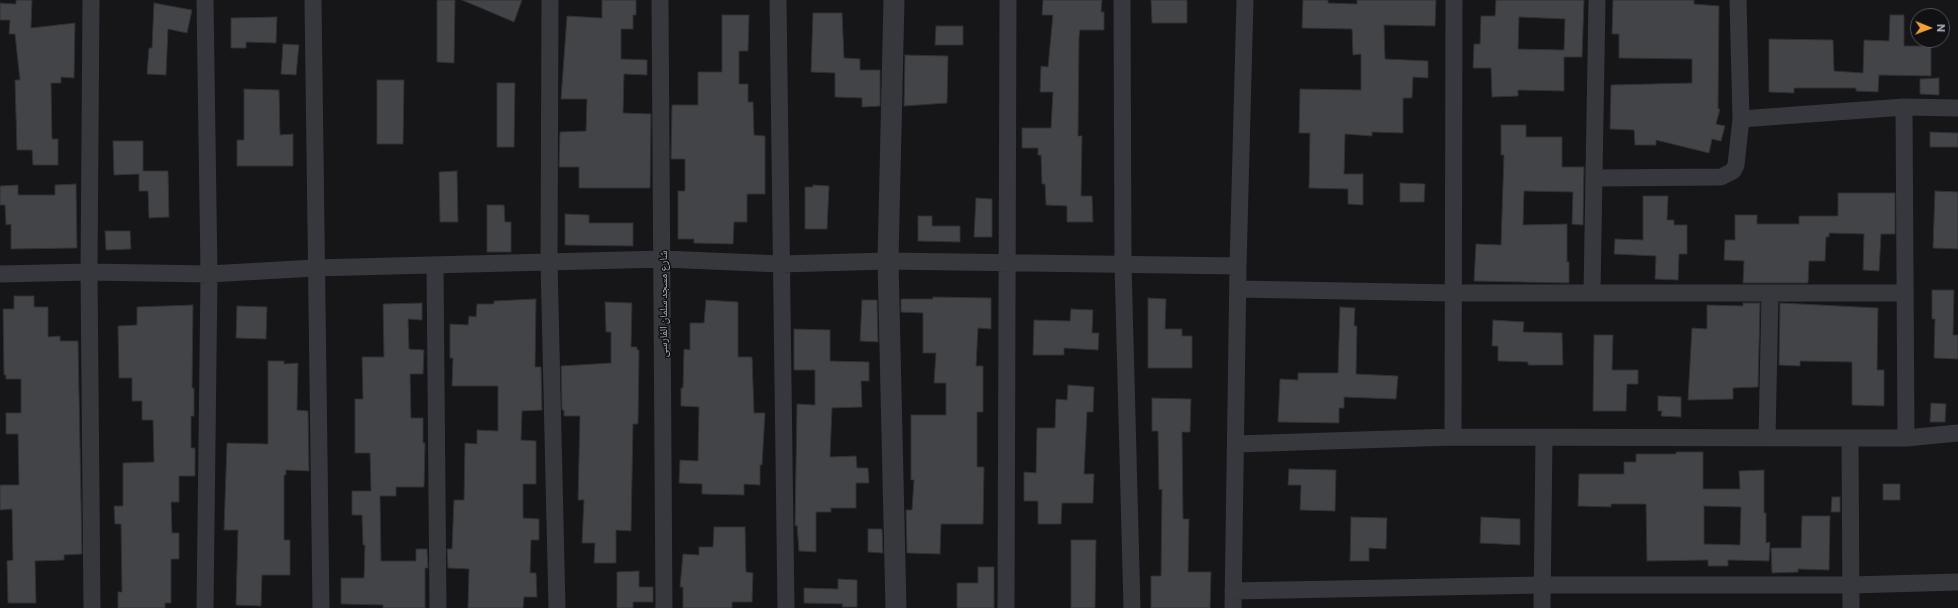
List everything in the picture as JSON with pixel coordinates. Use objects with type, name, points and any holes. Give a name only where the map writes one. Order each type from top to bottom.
[{"type":"street","points":[[91,0],[90,272],[92,608]]},
{"type":"street","points":[[205,0],[210,274],[205,608]]},
{"type":"street","points":[[313,0],[315,268],[321,608]]},
{"type":"street","points":[[550,0],[549,262],[557,608]]},
{"type":"street","name":"شارع مسجد سلمان الفارسى","points":[[660,0],[663,259],[664,608]]},
{"type":"street","points":[[778,0],[786,608]]},
{"type":"street","points":[[894,0],[888,261],[896,608]]},
{"type":"street","points":[[1006,608],[1008,0]]},
{"type":"street","points":[[1122,0],[1123,264],[1132,608]]},
{"type":"street","points":[[1233,608],[1238,266],[1245,0]]},
{"type":"street","points":[[1453,437],[1454,0]]},
{"type":"street","points":[[1592,293],[1597,0]]},
{"type":"street","points":[[1595,178],[1721,177],[1728,175],[1733,171],[1736,165],[1742,119],[1738,0]]},
{"type":"street","points":[[1742,119],[1904,107],[1958,108]]},
{"type":"street","points":[[1904,107],[1906,438]]},
{"type":"street","points":[[0,274],[90,272],[210,274],[315,268],[663,259],[781,264],[888,261],[1006,261],[1238,266]]},
{"type":"street","points":[[435,266],[438,608]]},
{"type":"street","points":[[1238,289],[1454,293],[1905,293]]},
{"type":"street","points":[[1767,438],[1770,293]]},
{"type":"street","points":[[1236,444],[1453,437],[1906,438],[1958,433]]},
{"type":"street","points":[[1542,608],[1544,438]]},
{"type":"street","points":[[1850,438],[1851,608]]},
{"type":"street","points":[[1233,591],[1542,585],[1851,585],[1958,582]]},
{"type":"building","points":[[16,0],[32,0],[31,28],[75,23],[74,78],[61,77],[61,83],[51,83],[52,139],[58,139],[58,165],[33,165],[32,150],[17,150],[15,80],[20,80],[15,34],[9,34],[10,20],[0,20],[0,3],[16,4]]},
{"type":"building","points":[[437,0],[455,0],[454,63],[437,62]]},
{"type":"building","points":[[462,0],[522,0],[514,22]]},
{"type":"building","points":[[602,0],[636,0],[636,15],[633,15],[633,29],[621,29],[621,59],[647,60],[647,75],[624,74],[623,113],[651,114],[650,188],[579,188],[579,167],[559,167],[560,132],[586,131],[587,99],[561,99],[567,16],[602,18]]},
{"type":"building","points":[[1043,0],[1102,0],[1101,12],[1104,12],[1104,30],[1080,30],[1079,37],[1078,136],[1082,136],[1081,196],[1092,196],[1093,222],[1067,222],[1067,206],[1046,205],[1045,184],[1042,184],[1041,155],[1038,155],[1038,148],[1022,148],[1022,128],[1051,128],[1053,92],[1040,92],[1041,66],[1048,67],[1053,15],[1042,15]]},
{"type":"building","points":[[1151,0],[1187,0],[1187,23],[1152,23]]},
{"type":"building","points":[[1303,0],[1328,0],[1328,3],[1357,4],[1357,0],[1436,0],[1435,26],[1384,25],[1385,59],[1428,61],[1428,78],[1413,77],[1412,98],[1403,98],[1403,133],[1372,132],[1372,136],[1345,134],[1344,174],[1363,174],[1363,205],[1348,204],[1348,189],[1309,188],[1310,133],[1299,133],[1300,89],[1361,90],[1361,54],[1353,55],[1352,29],[1302,28]]},
{"type":"building","points":[[1496,0],[1584,0],[1582,57],[1564,57],[1564,91],[1518,90],[1518,96],[1492,97],[1491,68],[1473,68],[1474,44],[1480,44],[1481,16],[1495,16]],"holes":[[[1519,17],[1565,19],[1564,50],[1518,49]]]},
{"type":"building","points":[[1613,0],[1694,0],[1694,4],[1719,6],[1718,109],[1720,109],[1716,124],[1725,126],[1721,141],[1712,139],[1709,153],[1656,140],[1656,145],[1635,145],[1634,130],[1610,129],[1611,85],[1692,83],[1692,59],[1619,58],[1619,34],[1612,34]]},
{"type":"building","points":[[154,3],[192,10],[187,33],[168,29],[166,75],[147,74],[149,48],[152,48]]},
{"type":"building","points":[[813,13],[842,13],[844,58],[860,59],[860,70],[880,70],[880,106],[862,107],[862,98],[835,97],[835,73],[811,72]]},
{"type":"building","points":[[722,15],[749,15],[748,51],[739,51],[739,84],[748,84],[748,102],[753,102],[754,135],[765,136],[765,194],[747,194],[747,222],[734,222],[733,244],[694,243],[694,239],[678,239],[678,191],[685,191],[685,159],[671,159],[672,105],[698,105],[698,72],[722,72]]},
{"type":"building","points":[[1890,15],[1904,15],[1904,46],[1910,46],[1910,48],[1931,48],[1931,76],[1879,75],[1878,92],[1856,91],[1856,88],[1794,88],[1794,93],[1769,92],[1769,39],[1833,40],[1834,71],[1863,73],[1864,40],[1889,41]]},
{"type":"building","points":[[277,17],[276,43],[246,42],[246,48],[231,48],[231,18]]},
{"type":"building","points":[[936,26],[963,26],[963,45],[935,45]]},
{"type":"building","points":[[283,44],[299,45],[296,75],[281,74]]},
{"type":"building","points":[[905,55],[948,56],[947,103],[904,106]]},
{"type":"building","points":[[1939,78],[1939,95],[1920,94],[1920,79]]},
{"type":"building","points":[[377,80],[404,80],[403,144],[377,144]]},
{"type":"building","points":[[497,83],[515,83],[514,147],[497,147]]},
{"type":"building","points":[[244,89],[279,90],[280,135],[293,134],[293,166],[237,166],[237,140],[244,140]]},
{"type":"building","points":[[1501,125],[1526,125],[1526,137],[1562,137],[1562,167],[1584,167],[1583,225],[1572,224],[1573,192],[1524,191],[1523,225],[1567,224],[1567,262],[1569,262],[1569,283],[1474,281],[1476,244],[1501,245],[1504,155],[1501,155]]},
{"type":"building","points":[[1930,132],[1958,133],[1958,147],[1930,147]]},
{"type":"building","points":[[113,141],[143,141],[143,171],[168,171],[169,217],[149,218],[148,191],[139,191],[139,174],[114,175]]},
{"type":"building","points":[[457,171],[458,222],[440,222],[439,172]]},
{"type":"building","points":[[1400,183],[1425,184],[1424,202],[1400,202]]},
{"type":"building","points":[[76,184],[77,248],[11,249],[11,224],[6,225],[5,205],[0,205],[0,186],[18,185],[18,195],[55,195],[55,185]]},
{"type":"building","points":[[813,185],[829,186],[827,229],[805,229],[805,187],[813,187]]},
{"type":"building","points":[[1935,191],[1958,192],[1958,249],[1933,248]]},
{"type":"building","points":[[1838,193],[1895,193],[1895,234],[1881,234],[1879,271],[1863,270],[1864,234],[1829,233],[1829,237],[1826,237],[1825,261],[1809,261],[1808,283],[1743,283],[1744,261],[1724,260],[1725,240],[1735,240],[1735,215],[1757,215],[1757,224],[1799,224],[1799,216],[1838,216]]},
{"type":"building","points":[[1643,196],[1668,196],[1667,220],[1674,220],[1674,225],[1687,225],[1687,254],[1679,254],[1678,280],[1655,279],[1656,256],[1614,254],[1615,239],[1643,240]]},
{"type":"building","points":[[976,198],[992,199],[992,237],[974,237]]},
{"type":"building","points":[[487,205],[504,205],[505,222],[511,222],[511,252],[487,252]]},
{"type":"building","points":[[565,214],[589,215],[589,223],[633,223],[633,246],[565,245]]},
{"type":"building","points":[[918,216],[932,216],[932,226],[960,226],[960,242],[918,241]]},
{"type":"building","points":[[105,231],[130,231],[131,249],[106,250]]},
{"type":"building","points":[[1932,290],[1954,290],[1953,335],[1958,335],[1958,359],[1934,358],[1935,319],[1932,319]]},
{"type":"building","points":[[14,296],[34,296],[34,307],[48,307],[48,337],[60,336],[60,341],[78,341],[82,554],[64,555],[64,560],[35,561],[36,603],[8,603],[7,561],[13,560],[12,509],[0,510],[0,485],[19,485],[18,434],[6,434],[6,413],[21,413],[21,379],[6,379],[6,375],[4,375],[3,309],[14,309]]},
{"type":"building","points":[[933,297],[991,298],[991,329],[978,328],[976,366],[983,366],[983,412],[977,412],[977,467],[984,467],[983,524],[941,524],[940,554],[907,553],[906,510],[912,510],[914,480],[911,480],[911,415],[946,415],[946,383],[934,383],[936,353],[923,353],[923,313],[901,312],[901,299],[933,299]]},
{"type":"building","points":[[1148,298],[1166,299],[1165,329],[1182,329],[1182,336],[1192,336],[1192,368],[1148,368]]},
{"type":"building","points":[[536,299],[535,367],[541,367],[542,410],[522,411],[521,440],[536,441],[536,484],[523,484],[523,518],[539,519],[539,540],[531,540],[530,573],[536,573],[537,597],[524,597],[523,608],[468,608],[469,569],[448,568],[447,549],[452,549],[454,500],[464,500],[465,443],[477,444],[477,430],[498,431],[498,386],[452,386],[453,358],[450,358],[450,324],[468,325],[469,316],[476,317],[477,304],[494,304],[494,301]]},
{"type":"building","points":[[706,300],[738,302],[738,357],[752,357],[754,413],[765,413],[762,465],[760,465],[760,485],[744,484],[744,495],[702,494],[702,484],[679,483],[680,460],[698,461],[699,407],[681,406],[681,388],[683,388],[684,349],[690,350],[690,323],[704,323]]},
{"type":"building","points":[[862,300],[877,300],[878,342],[860,341]]},
{"type":"building","points":[[605,302],[632,303],[631,347],[637,347],[637,350],[639,350],[638,424],[633,424],[631,531],[616,530],[616,563],[594,563],[595,543],[582,543],[584,500],[578,500],[580,416],[564,416],[564,410],[562,410],[561,366],[611,363],[611,332],[606,332]]},
{"type":"building","points":[[422,303],[422,320],[408,319],[409,349],[424,350],[423,374],[410,374],[411,418],[423,418],[423,443],[425,443],[424,487],[396,487],[396,496],[380,496],[381,561],[416,561],[416,549],[427,549],[428,568],[425,568],[425,608],[383,608],[383,605],[341,604],[341,578],[364,578],[365,545],[363,545],[362,515],[352,515],[352,491],[371,491],[370,453],[355,453],[355,399],[363,399],[362,357],[384,357],[383,304]]},
{"type":"building","points":[[1743,303],[1760,303],[1758,387],[1733,388],[1733,399],[1688,400],[1692,328],[1707,329],[1707,305],[1743,306]]},
{"type":"building","points":[[1780,303],[1878,308],[1877,370],[1884,370],[1884,406],[1852,405],[1852,362],[1800,361],[1800,366],[1779,365]]},
{"type":"building","points":[[193,305],[192,388],[194,388],[194,416],[191,416],[191,448],[195,448],[195,476],[179,476],[179,502],[171,502],[172,533],[179,533],[179,559],[171,559],[171,603],[165,603],[165,608],[118,608],[118,592],[122,592],[121,524],[115,524],[114,506],[123,506],[123,463],[154,462],[153,420],[142,420],[142,401],[132,401],[132,378],[119,378],[118,326],[137,325],[137,307]]},
{"type":"building","points":[[237,306],[267,307],[266,339],[236,338]]},
{"type":"building","points":[[1340,307],[1355,308],[1354,326],[1357,326],[1356,374],[1398,376],[1396,399],[1344,397],[1344,408],[1339,408],[1339,423],[1278,422],[1280,379],[1298,380],[1298,373],[1338,373]]},
{"type":"building","points":[[1071,309],[1093,310],[1092,333],[1099,333],[1098,350],[1064,348],[1064,355],[1033,355],[1034,320],[1070,321]]},
{"type":"building","points":[[1493,320],[1524,322],[1523,332],[1562,333],[1563,365],[1528,365],[1528,362],[1498,361],[1498,346],[1492,346]]},
{"type":"building","points":[[794,329],[830,330],[830,361],[869,362],[869,381],[861,381],[862,407],[832,408],[830,457],[856,456],[857,468],[868,468],[869,483],[856,483],[856,508],[831,508],[831,512],[816,512],[816,552],[799,551],[797,525],[795,526],[797,404],[815,405],[815,370],[794,370]]},
{"type":"building","points":[[1594,335],[1613,335],[1612,370],[1638,370],[1638,384],[1627,384],[1626,411],[1593,411]]},
{"type":"building","points":[[268,361],[284,361],[284,364],[298,363],[297,410],[308,411],[309,471],[286,470],[286,475],[284,475],[284,540],[290,540],[290,575],[262,575],[261,606],[236,605],[238,530],[224,530],[227,443],[268,444]]},
{"type":"building","points":[[1068,385],[1094,387],[1093,412],[1087,412],[1084,474],[1094,474],[1093,503],[1062,503],[1061,524],[1038,524],[1038,501],[1024,501],[1024,472],[1036,473],[1037,428],[1055,428],[1056,399],[1067,400]]},
{"type":"building","points":[[1658,396],[1681,397],[1681,417],[1661,416],[1662,411],[1658,411]]},
{"type":"building","points":[[1152,398],[1191,399],[1190,432],[1182,432],[1183,519],[1189,519],[1188,572],[1211,572],[1210,608],[1151,608],[1151,576],[1161,576],[1162,489],[1159,490],[1158,431],[1152,431]]},
{"type":"building","points":[[1931,403],[1946,404],[1945,422],[1930,422]]},
{"type":"building","points":[[1676,452],[1703,452],[1703,489],[1740,489],[1739,471],[1764,470],[1764,513],[1766,513],[1766,543],[1770,542],[1769,561],[1728,560],[1728,566],[1708,566],[1708,560],[1647,561],[1646,504],[1611,504],[1611,507],[1578,506],[1579,474],[1624,474],[1624,462],[1636,462],[1636,454],[1676,454]],"holes":[[[1704,506],[1741,507],[1740,545],[1704,544]]]},
{"type":"building","points":[[1289,469],[1336,470],[1335,511],[1300,510],[1301,485],[1288,485]]},
{"type":"building","points":[[1883,484],[1900,484],[1900,500],[1883,500]]},
{"type":"building","points":[[1832,497],[1840,497],[1840,512],[1831,512]]},
{"type":"building","points":[[1802,516],[1830,516],[1829,570],[1798,569],[1798,572],[1772,573],[1771,548],[1801,548]]},
{"type":"building","points":[[1351,517],[1387,518],[1386,549],[1369,548],[1369,561],[1350,561]]},
{"type":"building","points":[[1481,517],[1520,519],[1520,545],[1480,543]]},
{"type":"building","points":[[714,527],[745,527],[746,572],[753,573],[752,602],[732,602],[732,608],[683,608],[683,587],[680,587],[683,554],[699,555],[699,547],[713,547]]},
{"type":"building","points":[[868,529],[882,529],[883,553],[868,552]]},
{"type":"building","points":[[1071,540],[1096,540],[1095,608],[1071,608]]},
{"type":"building","points":[[978,567],[994,567],[994,608],[957,608],[957,583],[978,583]]},
{"type":"building","points":[[639,571],[639,587],[653,587],[653,602],[633,602],[633,608],[617,608],[617,572]]},
{"type":"building","points":[[838,579],[857,580],[857,607],[842,607],[843,604],[804,603],[804,588],[838,589]]}]
